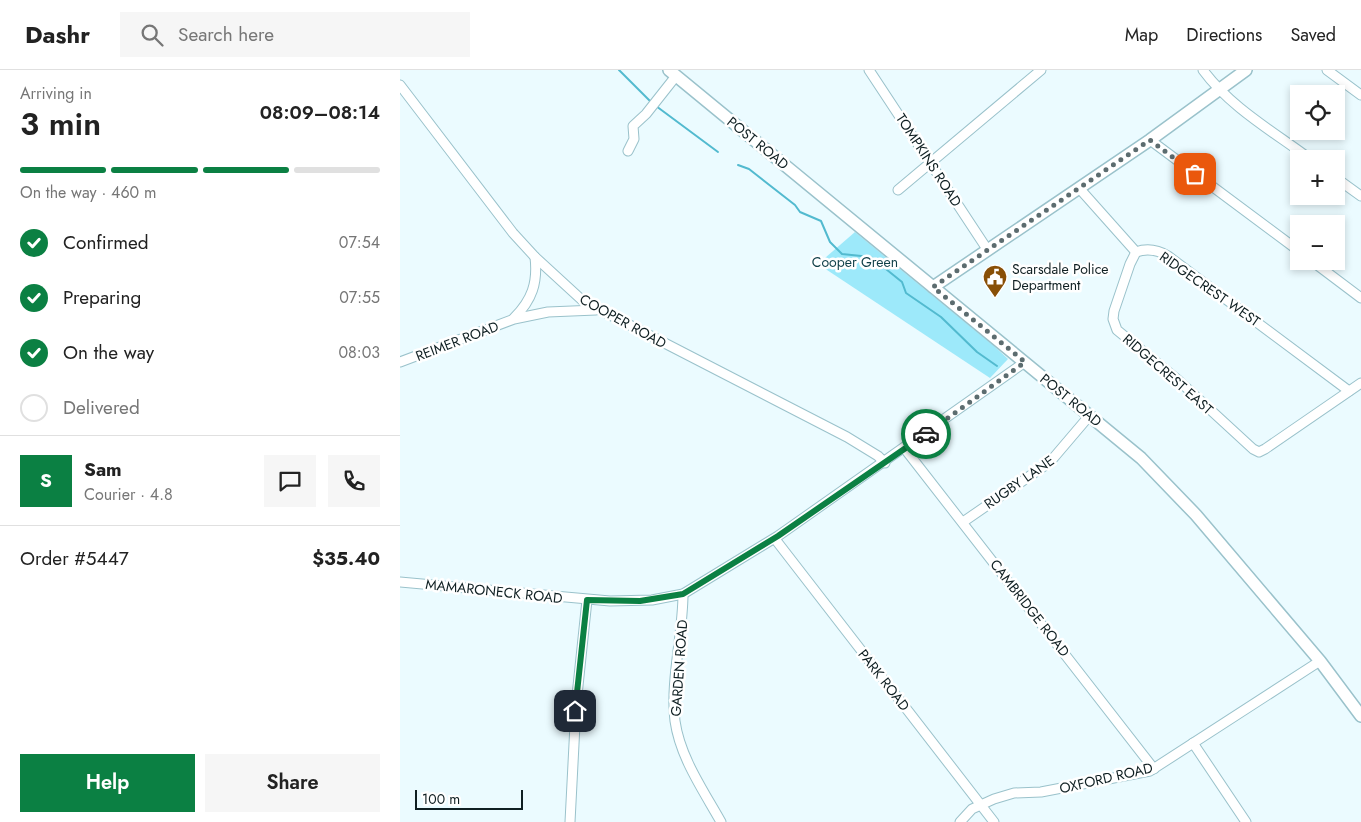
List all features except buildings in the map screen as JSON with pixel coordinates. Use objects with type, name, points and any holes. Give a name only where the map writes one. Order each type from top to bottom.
[{"type":"main road","points":[[933,287],[1150,140],[1246,70]]},
{"type":"main road","name":"POST ROAD","points":[[672,73],[1142,458],[1177,492],[1320,661],[1361,716]]},
{"type":"street","name":"TOMPKINS ROAD","points":[[870,70],[987,249]]},
{"type":"street","points":[[898,190],[1041,70]]},
{"type":"street","points":[[1203,70],[1237,105],[1298,150]]},
{"type":"street","points":[[1327,70],[1361,96]]},
{"type":"street","points":[[628,151],[634,139],[633,126],[654,104],[672,73]]},
{"type":"street","name":"COOPER ROAD","points":[[400,85],[513,233],[570,291],[596,310],[847,437],[878,456],[885,463]]},
{"type":"street","points":[[1150,140],[1290,244]]},
{"type":"street","points":[[1345,184],[1361,196]]},
{"type":"street","points":[[1079,188],[1136,252]]},
{"type":"street","name":"RIDGECREST WEST","points":[[1136,252],[1148,250],[1160,252],[1168,256],[1349,391]]},
{"type":"street","name":"RIDGECREST EAST","points":[[1136,252],[1130,264],[1112,318],[1117,330],[1178,380],[1246,444],[1259,452],[1349,391]]},
{"type":"street","name":"REIMER ROAD","points":[[514,319],[528,302],[534,288],[535,257]]},
{"type":"street","points":[[1324,270],[1361,298]]},
{"type":"street","name":"REIMER ROAD","points":[[400,362],[532,314],[596,310]]},
{"type":"street","name":"MAMARONECK ROAD","points":[[400,582],[587,600],[640,601],[683,594],[775,539],[905,449],[1025,362]]},
{"type":"street","points":[[1349,391],[1361,383]]},
{"type":"street","name":"RUGBY LANE","points":[[962,522],[1050,462],[1090,416]]},
{"type":"street","name":"CAMBRIDGE ROAD","points":[[905,449],[1154,768]]},
{"type":"street","name":"PARK ROAD","points":[[775,539],[994,822]]},
{"type":"street","name":"GARDEN ROAD","points":[[683,594],[674,709],[675,721],[688,763],[721,822]]},
{"type":"street","points":[[570,822],[575,711],[587,600]]},
{"type":"street","name":"OXFORD ROAD","points":[[960,822],[980,804],[1014,793],[1041,792],[1154,768],[1320,661]]},
{"type":"street","points":[[1193,743],[1246,822]]},
{"type":"green space","name":"Cooper Green","points":[[855,232],[1008,359],[990,378],[818,264]]},
{"type":"waterway","points":[[619,70],[652,103]]},
{"type":"waterway","points":[[656,106],[718,152]]},
{"type":"waterway","points":[[738,165],[749,169],[795,205],[800,212],[821,221],[830,242],[842,254],[871,257],[902,282],[906,293],[941,317],[977,352],[997,366]]},
{"type":"way so far","points":[[926,434],[1025,362],[933,287],[1150,140],[1195,174]]},
{"type":"place","name":"Scarsdale Police Department","points":[[995,298]]},
{"type":"route","points":[[575,711],[587,600],[640,601],[683,594],[778,536],[926,434]]}]
